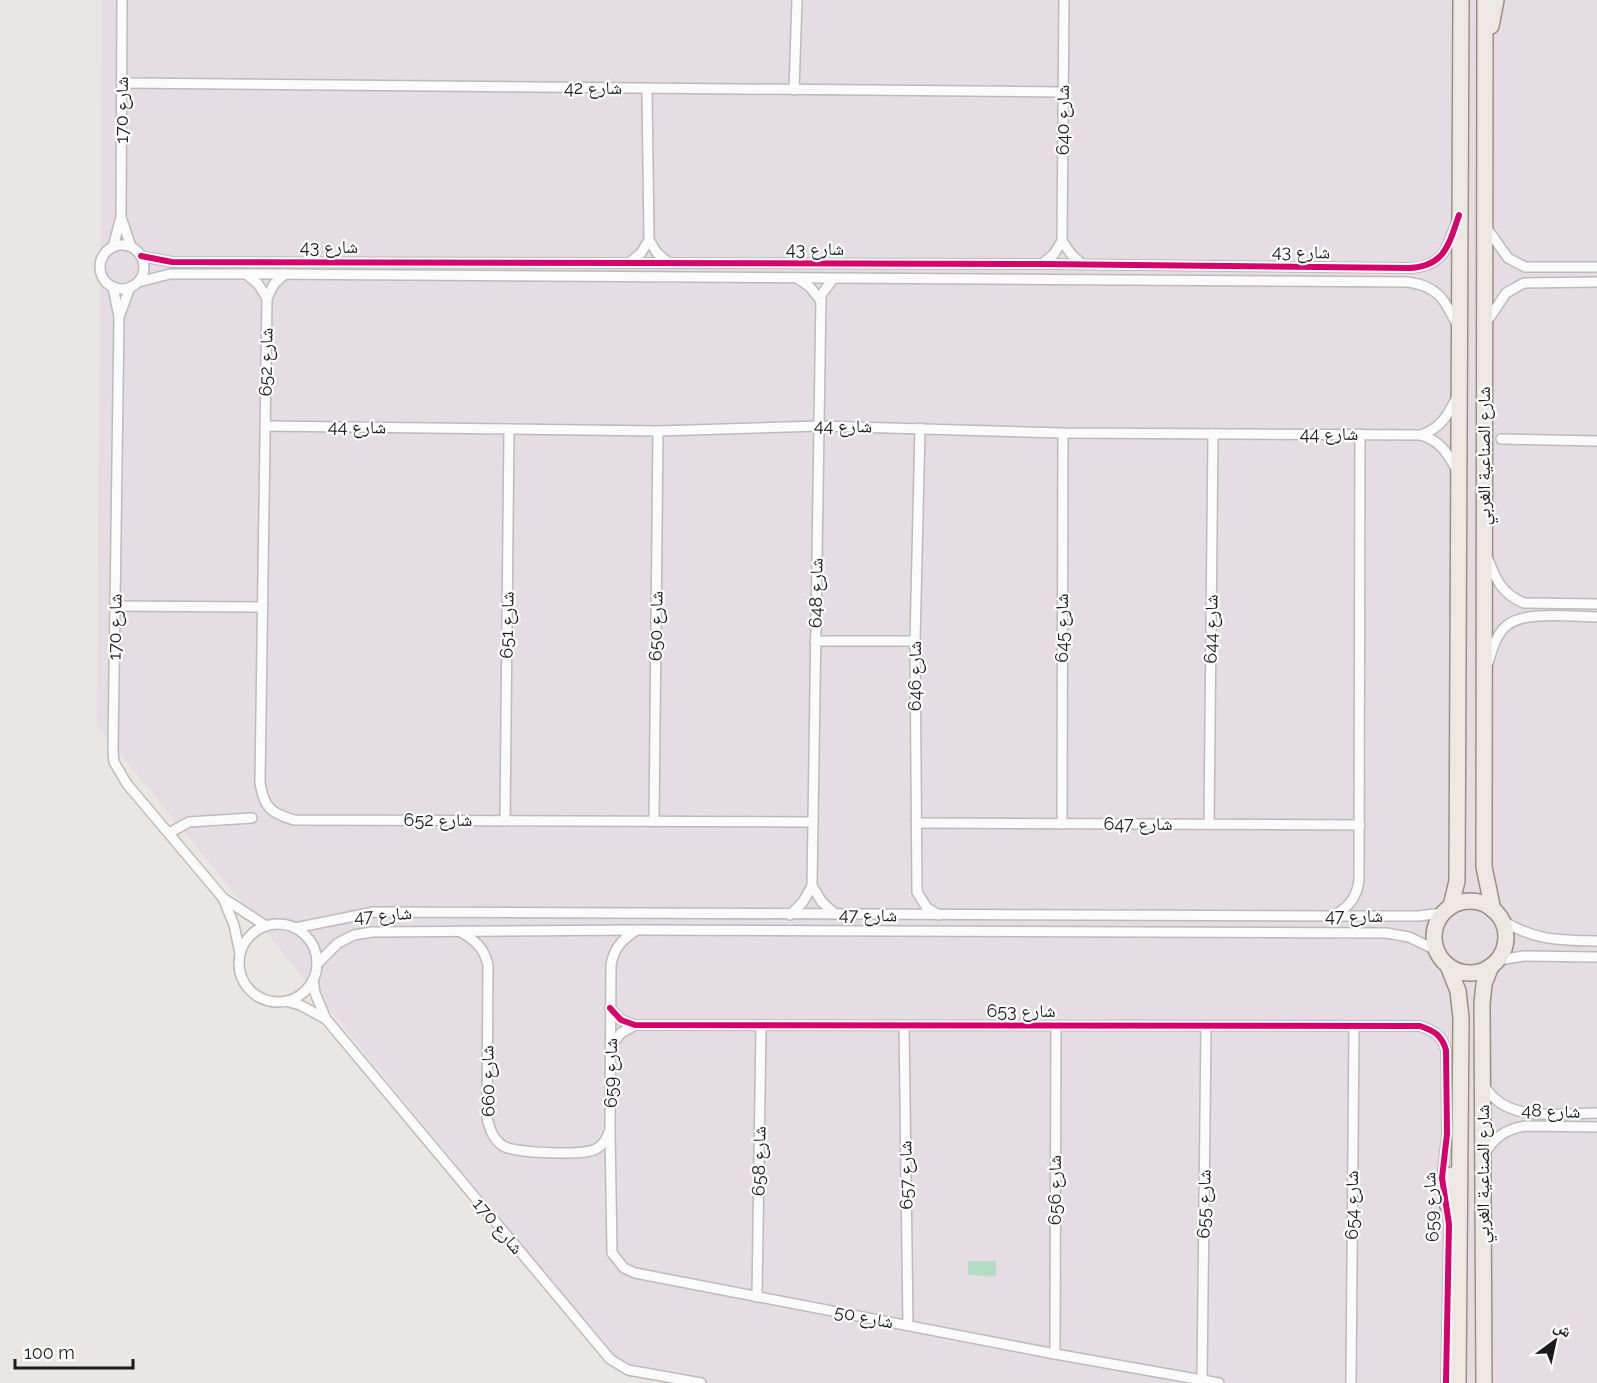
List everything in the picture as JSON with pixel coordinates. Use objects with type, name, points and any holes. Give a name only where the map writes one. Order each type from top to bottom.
[{"type":"main road","points":[[1453,0],[1461,26]]},
{"type":"main road","name":"شارع الصناعية الغربي","points":[[1447,910],[1457,881],[1461,0]]},
{"type":"main road","name":"شارع الصناعية الغربي","points":[[1485,0],[1484,867],[1488,896],[1497,915]]},
{"type":"main road","points":[[1484,52],[1496,0]]},
{"type":"main road","points":[[1462,902],[1473,902],[1483,904],[1497,915],[1504,929],[1505,940],[1503,951],[1495,963],[1481,971],[1470,973],[1448,966],[1436,950],[1434,939],[1435,927],[1447,910],[1462,902]]},
{"type":"main road","name":"شارع الصناعية الغربي","points":[[1484,1383],[1482,994],[1495,963]]},
{"type":"main road","name":"شارع الصناعية الغربي","points":[[1448,966],[1458,991],[1460,1005],[1458,1383]]},
{"type":"main road","points":[[1446,1204],[1460,1131]]},
{"type":"street","points":[[794,90],[798,0]]},
{"type":"street","name":"شارع 640","points":[[1062,241],[1064,0]]},
{"type":"street","name":"شارع 170","points":[[113,247],[121,217],[122,1]]},
{"type":"street","name":"شارع 42","points":[[122,83],[1063,92]]},
{"type":"street","points":[[647,89],[649,240],[657,253],[669,263]]},
{"type":"street","name":"شارع 43","points":[[141,256],[172,262],[1042,264],[1421,268],[1442,255],[1459,215]]},
{"type":"street","name":"شارع 170","points":[[121,217],[131,247]]},
{"type":"street","points":[[1484,224],[1501,251],[1516,263],[1534,268],[1597,267]]},
{"type":"street","points":[[629,263],[641,253],[649,240]]},
{"type":"street","points":[[1042,264],[1054,254],[1062,241],[1083,265]]},
{"type":"street","points":[[122,245],[131,247],[141,256],[144,270],[134,285],[125,289],[113,287],[106,282],[100,267],[101,259],[113,247],[122,245]]},
{"type":"street","name":"شارع 43","points":[[134,285],[170,274],[1408,282],[1436,291],[1446,303],[1459,330]]},
{"type":"street","points":[[246,274],[258,284],[267,298]]},
{"type":"street","points":[[267,298],[273,284],[285,274]]},
{"type":"street","points":[[796,278],[810,287],[821,301]]},
{"type":"street","name":"شارع 648","points":[[812,886],[821,295],[833,279]]},
{"type":"street","points":[[1485,325],[1506,293],[1524,283],[1597,282]]},
{"type":"street","name":"شارع 170","points":[[120,317],[134,285]]},
{"type":"street","name":"شارع 170","points":[[113,287],[120,317],[114,762],[127,784],[223,898],[266,926]]},
{"type":"street","name":"شارع 652","points":[[267,298],[260,783],[267,806],[279,815],[294,820],[813,822]]},
{"type":"street","points":[[1421,435],[1438,427],[1444,421],[1460,392]]},
{"type":"street","name":"شارع 44","points":[[265,426],[658,431],[820,426],[1063,433],[1421,435]]},
{"type":"street","name":"شارع 646","points":[[920,428],[915,641],[917,891],[927,908],[939,915]]},
{"type":"street","name":"شارع 651","points":[[505,821],[509,429]]},
{"type":"street","name":"شارع 650","points":[[654,821],[658,431]]},
{"type":"street","name":"شارع 645","points":[[1062,824],[1063,433]]},
{"type":"street","name":"شارع 644","points":[[1209,824],[1213,434]]},
{"type":"street","points":[[1334,916],[1351,903],[1358,890],[1360,434]]},
{"type":"street","points":[[1421,435],[1438,442],[1444,448],[1460,476]]},
{"type":"street","points":[[1501,440],[1597,441]]},
{"type":"street","points":[[1484,548],[1498,584],[1514,599],[1524,603],[1597,604]]},
{"type":"street","points":[[115,606],[263,607]]},
{"type":"street","points":[[1484,677],[1498,637],[1513,621],[1533,616],[1597,617]]},
{"type":"street","points":[[815,641],[915,641]]},
{"type":"street","points":[[169,833],[189,822],[252,818]]},
{"type":"street","name":"شارع 647","points":[[916,823],[1360,825]]},
{"type":"street","points":[[790,915],[803,902],[812,886],[822,902],[835,914]]},
{"type":"street","name":"شارع 170","points":[[223,898],[234,925],[240,953]]},
{"type":"street","name":"شارع 47","points":[[295,928],[374,912],[1418,916],[1447,910]]},
{"type":"street","points":[[1497,915],[1531,936],[1548,940],[1597,940]]},
{"type":"street","points":[[285,925],[295,928],[309,939],[313,946],[317,963],[313,980],[297,997],[286,1001],[267,1000],[250,990],[240,973],[240,953],[249,936],[266,926],[285,925]]},
{"type":"street","name":"شارع 47","points":[[317,963],[338,943],[354,935],[372,932],[636,930],[1386,933],[1409,937],[1436,950]]},
{"type":"street","name":"شارع 659","points":[[595,1150],[604,1142],[610,1130],[611,964],[613,954],[625,938],[636,930]]},
{"type":"street","name":"شارع 660","points":[[459,931],[471,938],[482,949],[488,965],[487,1118],[494,1138],[504,1147],[516,1151],[579,1153],[595,1150]]},
{"type":"street","points":[[1495,963],[1524,956],[1597,957]]},
{"type":"street","name":"شارع 170","points":[[313,980],[315,993],[326,1019],[610,1359],[628,1370],[701,1383]]},
{"type":"street","name":"شارع 170","points":[[286,1001],[300,1005],[326,1019]]},
{"type":"street","points":[[610,1008],[621,1020],[635,1025]]},
{"type":"street","name":"شارع 658","points":[[757,1297],[761,1024]]},
{"type":"street","points":[[611,1046],[621,1033],[635,1025]]},
{"type":"street","name":"شارع 653","points":[[635,1025],[1420,1026],[1437,1033]]},
{"type":"street","name":"شارع 657","points":[[904,1025],[908,1325]]},
{"type":"street","name":"شارع 656","points":[[1055,1354],[1056,1026]]},
{"type":"street","name":"شارع 654","points":[[1351,1383],[1354,1026]]},
{"type":"street","name":"شارع 655","points":[[1202,1380],[1206,1027]]},
{"type":"street","name":"شارع 659","points":[[1437,1033],[1443,1040],[1446,1050],[1447,1134],[1442,1178],[1449,1224],[1446,1383]]},
{"type":"street","name":"شارع 48","points":[[1482,1081],[1495,1100],[1516,1111],[1597,1113]]},
{"type":"street","name":"شارع 48","points":[[1482,1157],[1495,1138],[1515,1127],[1597,1127]]},
{"type":"street","name":"شارع 50","points":[[610,1130],[612,1158],[610,1244],[617,1262],[635,1273],[1055,1354],[1219,1383]]},
{"type":"street","points":[[595,1150],[604,1151],[612,1158]]},
{"type":"shaded area","points":[[102,0],[1597,0],[1597,1383],[670,1383],[628,1375],[97,725]]},
{"type":"green space","points":[[968,1261],[996,1261],[996,1276],[968,1275]]},
{"type":"cycle path","points":[[141,256],[172,262],[1042,264],[1410,268],[1431,263],[1444,252],[1459,215]]},
{"type":"cycle path","points":[[610,1008],[621,1020],[635,1025],[1420,1026],[1430,1030],[1440,1038],[1446,1050],[1447,1134],[1442,1178],[1449,1224],[1446,1383]]}]
